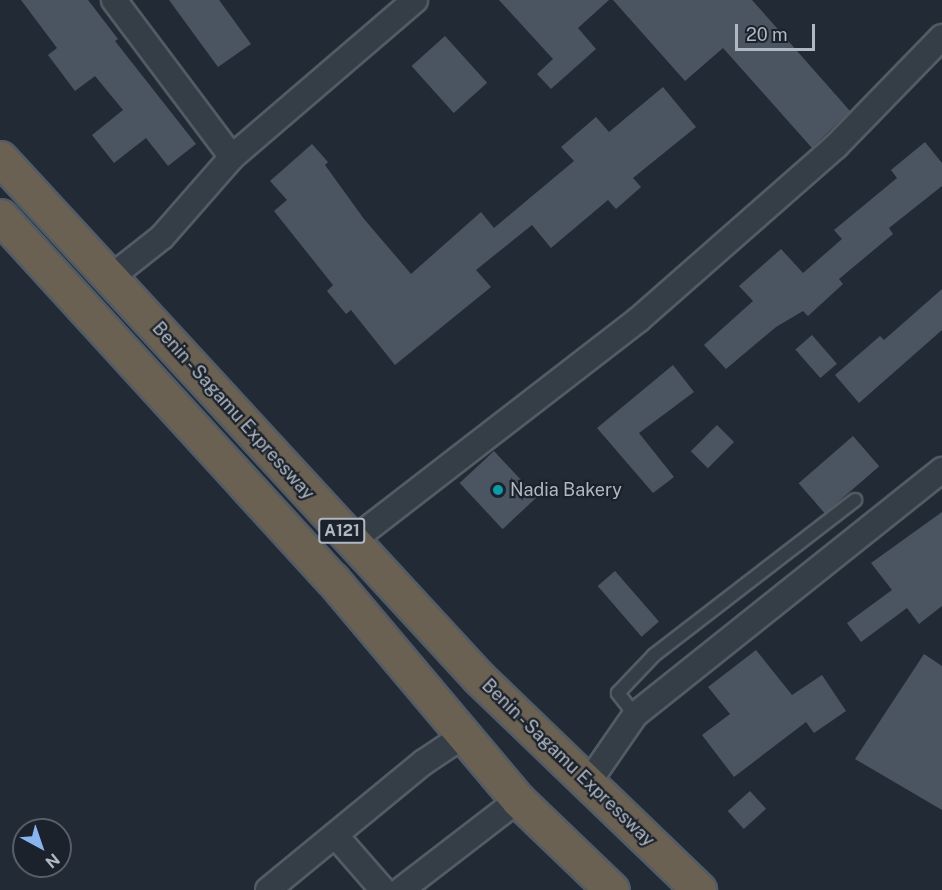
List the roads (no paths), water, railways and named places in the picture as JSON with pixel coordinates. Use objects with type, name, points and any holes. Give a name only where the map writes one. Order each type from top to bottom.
[{"type":"highway","name":"Benin - Sagamu Expressway","points":[[0,158],[478,677],[699,890]]},
{"type":"highway","name":"A121","points":[[0,216],[332,579],[466,734],[518,800],[612,890]]},
{"type":"street","points":[[114,0],[232,157]]},
{"type":"street","points":[[110,278],[162,237],[232,157],[415,0]]},
{"type":"street","points":[[352,542],[639,319],[836,146],[942,37]]},
{"type":"street","points":[[588,783],[635,715],[942,470]]},
{"type":"street","points":[[268,890],[424,762],[466,734]]},
{"type":"street","points":[[401,890],[518,800]]},
{"type":"street","points":[[335,835],[383,890]]},
{"type":"lane","points":[[635,715],[618,693],[654,655],[855,500]]},
{"type":"place","name":"Nadia Bakery","points":[[498,490]]}]
